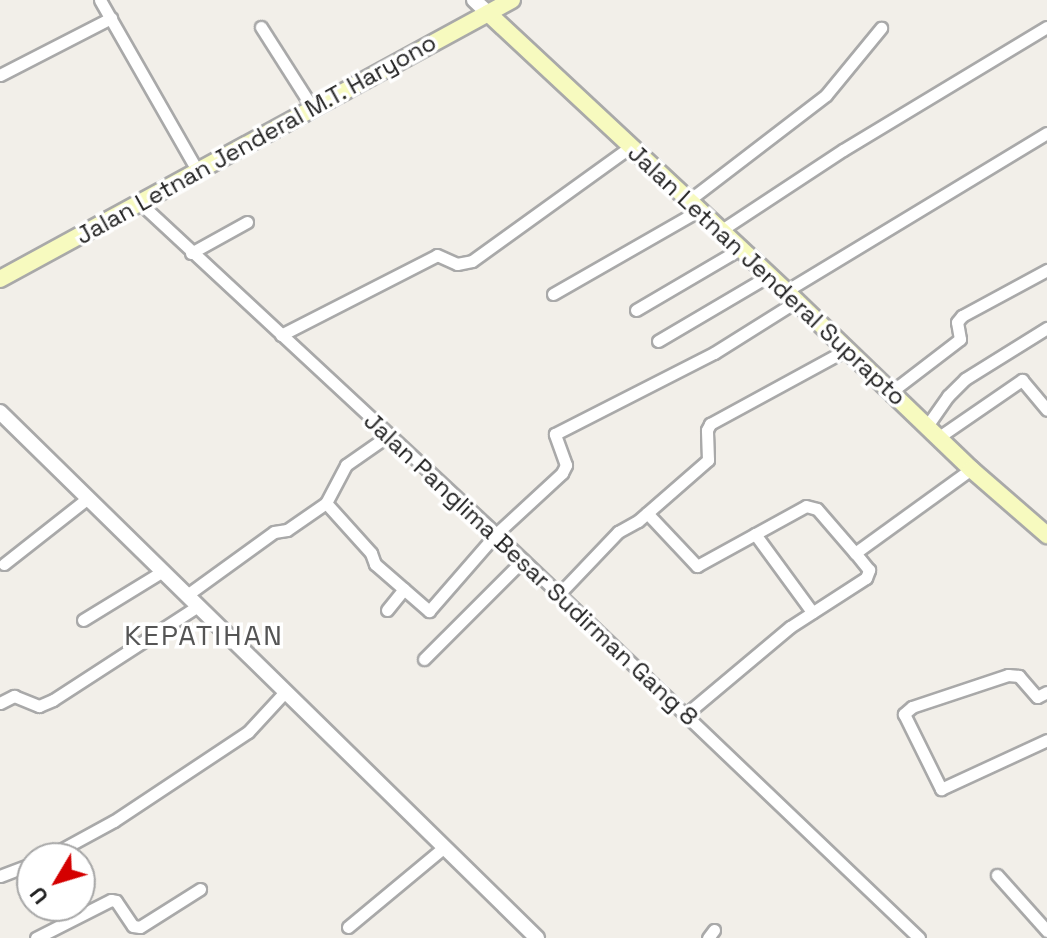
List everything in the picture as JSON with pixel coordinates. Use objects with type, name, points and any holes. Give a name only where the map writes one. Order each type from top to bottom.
[{"type":"main road","name":"Jalan Letnan Jenderal M.T. Haryono","points":[[0,279],[512,0]]},
{"type":"main road","name":"Jalan Letnan Jenderal Suprapto","points":[[488,13],[770,275],[971,469],[1047,535]]},
{"type":"street","points":[[100,0],[197,170]]},
{"type":"street","points":[[474,0],[488,13]]},
{"type":"street","points":[[0,75],[111,18]]},
{"type":"street","points":[[261,27],[312,107]]},
{"type":"street","points":[[720,231],[843,150],[1047,27]]},
{"type":"street","points":[[553,294],[693,206],[826,95],[881,28]]},
{"type":"street","points":[[326,503],[371,553],[375,564],[429,611],[496,534],[565,469],[565,461],[555,438],[558,432],[714,353],[792,296],[1047,133]]},
{"type":"street","points":[[281,335],[437,255],[457,264],[472,261],[630,147]]},
{"type":"street","name":"Jalan Panglima Besar Sudirman Gang 8","points":[[140,203],[496,534],[919,938]]},
{"type":"street","points":[[191,253],[247,222]]},
{"type":"street","points":[[636,310],[740,249]]},
{"type":"street","points":[[891,392],[960,339],[957,322],[962,316],[1047,270]]},
{"type":"street","points":[[658,341],[770,275]]},
{"type":"street","points":[[933,432],[940,406],[965,379],[1047,328]]},
{"type":"street","points":[[559,594],[618,532],[647,513],[708,460],[706,436],[710,424],[846,350]]},
{"type":"street","points":[[933,432],[1022,380],[1047,410]]},
{"type":"street","points":[[0,412],[537,938]]},
{"type":"street","points":[[187,595],[274,532],[287,530],[326,503],[346,465],[389,435]]},
{"type":"street","points":[[855,553],[971,469]]},
{"type":"street","points":[[4,564],[88,498]]},
{"type":"street","points":[[647,513],[697,566],[811,506],[869,570],[868,575],[812,612],[685,715]]},
{"type":"street","points":[[755,534],[812,612]]},
{"type":"street","points":[[424,659],[523,560]]},
{"type":"street","points":[[83,620],[163,571]]},
{"type":"street","points":[[387,610],[404,589]]},
{"type":"street","points":[[0,703],[14,696],[39,706],[53,700],[198,606]]},
{"type":"street","points":[[1045,698],[1034,695],[1019,676],[1012,675],[912,707],[904,714],[941,789],[1047,740]]},
{"type":"street","points":[[75,842],[114,821],[248,732],[284,693]]},
{"type":"street","points":[[348,927],[443,848]]},
{"type":"street","points":[[997,875],[1047,931]]},
{"type":"street","points":[[36,938],[111,900],[116,901],[133,926],[140,927],[200,889]]},
{"type":"district","name":"KEPATIHAN","points":[[204,635]]}]
